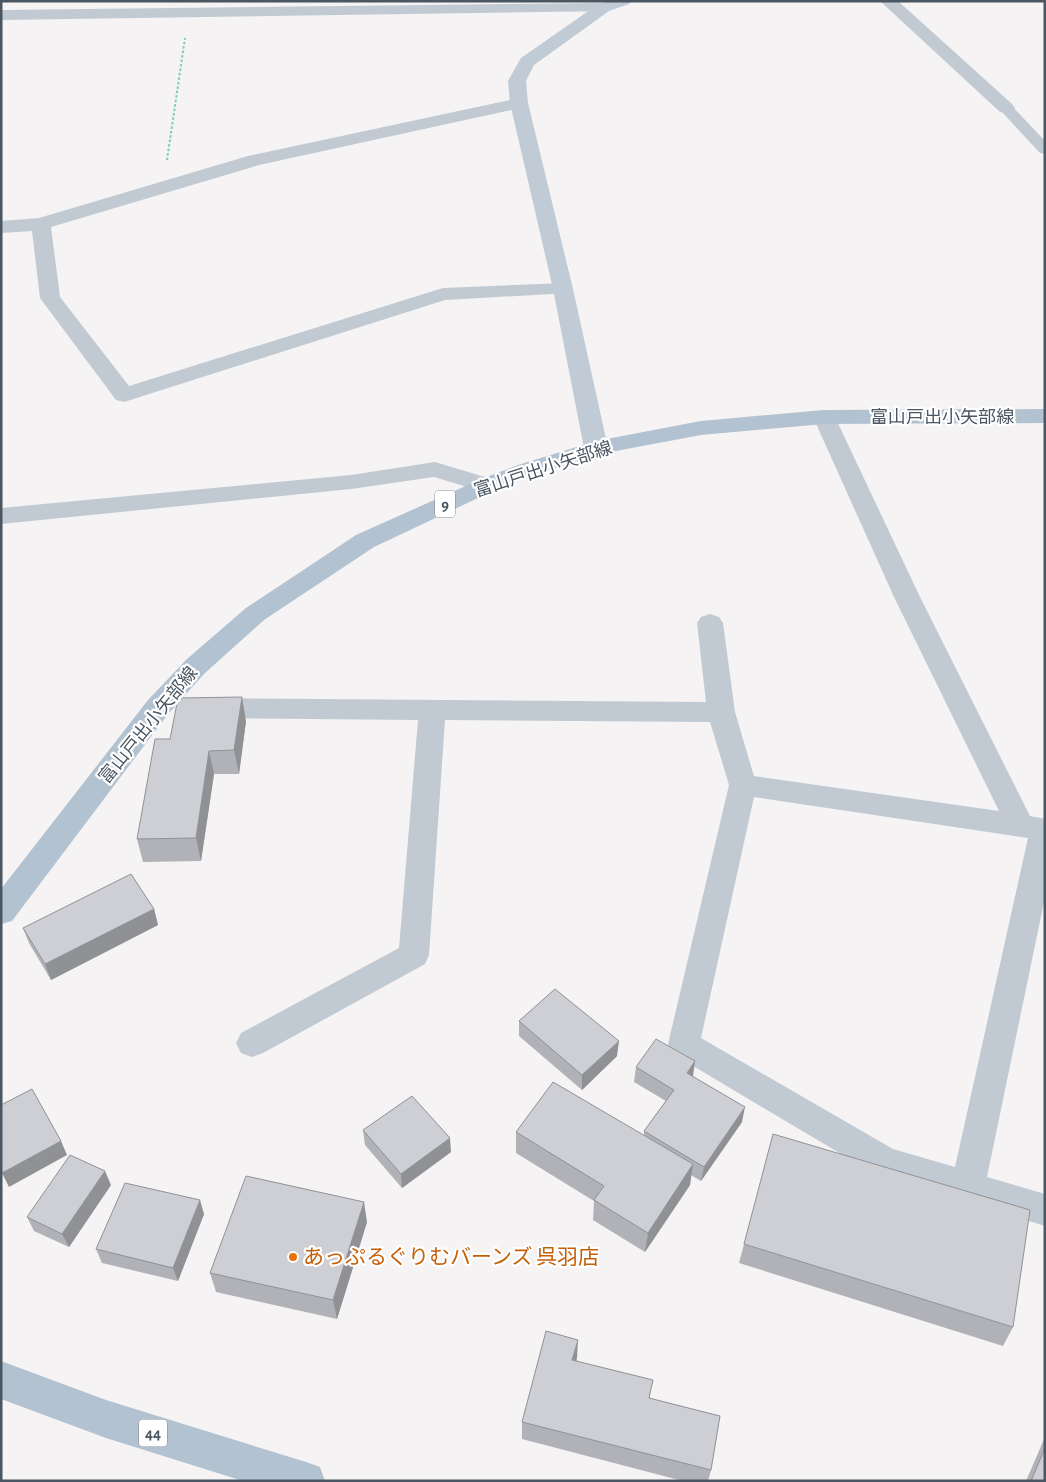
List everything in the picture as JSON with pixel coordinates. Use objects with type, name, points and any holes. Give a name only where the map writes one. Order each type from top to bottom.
[{"type":"main road","name":"富山戸出小矢部線","points":[[1,912],[158,707],[196,666],[255,614],[365,541],[487,485],[596,448],[701,428],[824,417],[1045,416]]},
{"type":"main road","name":"44","points":[[1,1380],[106,1419],[306,1481]]},
{"type":"street","points":[[596,448],[563,290],[519,103],[517,82],[527,62],[604,8],[623,1]]},
{"type":"street","points":[[888,1],[1006,108]]},
{"type":"street","points":[[1,15],[604,8]]},
{"type":"street","points":[[1,227],[41,224],[255,160],[519,103]]},
{"type":"street","points":[[41,224],[50,298],[124,395],[443,294],[563,290]]},
{"type":"street","points":[[824,417],[906,597],[1037,829],[968,1187]]},
{"type":"street","points":[[1,516],[351,482],[436,469],[487,485]]},
{"type":"street","points":[[710,623],[721,712],[743,785],[684,1044],[885,1162],[1045,1210]]},
{"type":"street","points":[[158,707],[721,712]]},
{"type":"street","points":[[252,1043],[414,955],[432,710]]},
{"type":"street","points":[[743,785],[1037,829]]},
{"type":"lane","points":[[1006,108],[1045,150]]},
{"type":"path","points":[[163,188],[188,13]]},
{"type":"building","points":[[242,697],[234,750],[209,751],[196,838],[137,839],[155,739],[170,739],[178,698]]},
{"type":"building","points":[[131,874],[154,909],[45,964],[23,928]]},
{"type":"building","points":[[555,989],[619,1041],[582,1075],[519,1021]]},
{"type":"building","points":[[656,1039],[695,1061],[687,1073],[745,1107],[704,1167],[644,1131],[674,1090],[636,1067]]},
{"type":"building","points":[[553,1082],[693,1164],[648,1233],[594,1200],[604,1186],[516,1132]]},
{"type":"building","points":[[32,1089],[61,1141],[2,1173],[1,1105]]},
{"type":"building","points":[[412,1096],[450,1138],[401,1174],[363,1130]]},
{"type":"building","points":[[773,1134],[1030,1210],[1013,1327],[744,1244]]},
{"type":"building","points":[[70,1155],[105,1171],[62,1234],[27,1217]]},
{"type":"building","name":"あっぷるぐりむバーンズ 呉羽店","points":[[246,1176],[364,1202],[333,1300],[210,1273]]},
{"type":"building","points":[[125,1183],[200,1200],[173,1268],[96,1249]]},
{"type":"building","points":[[546,1331],[578,1340],[572,1360],[653,1380],[649,1398],[720,1416],[711,1470],[522,1422]]},
{"type":"building","points":[[1045,1448],[1045,1481],[1031,1481]]},
{"type":"place","name":"あっぷるぐりむバーンズ 呉羽店","points":[[293,1257]]}]
